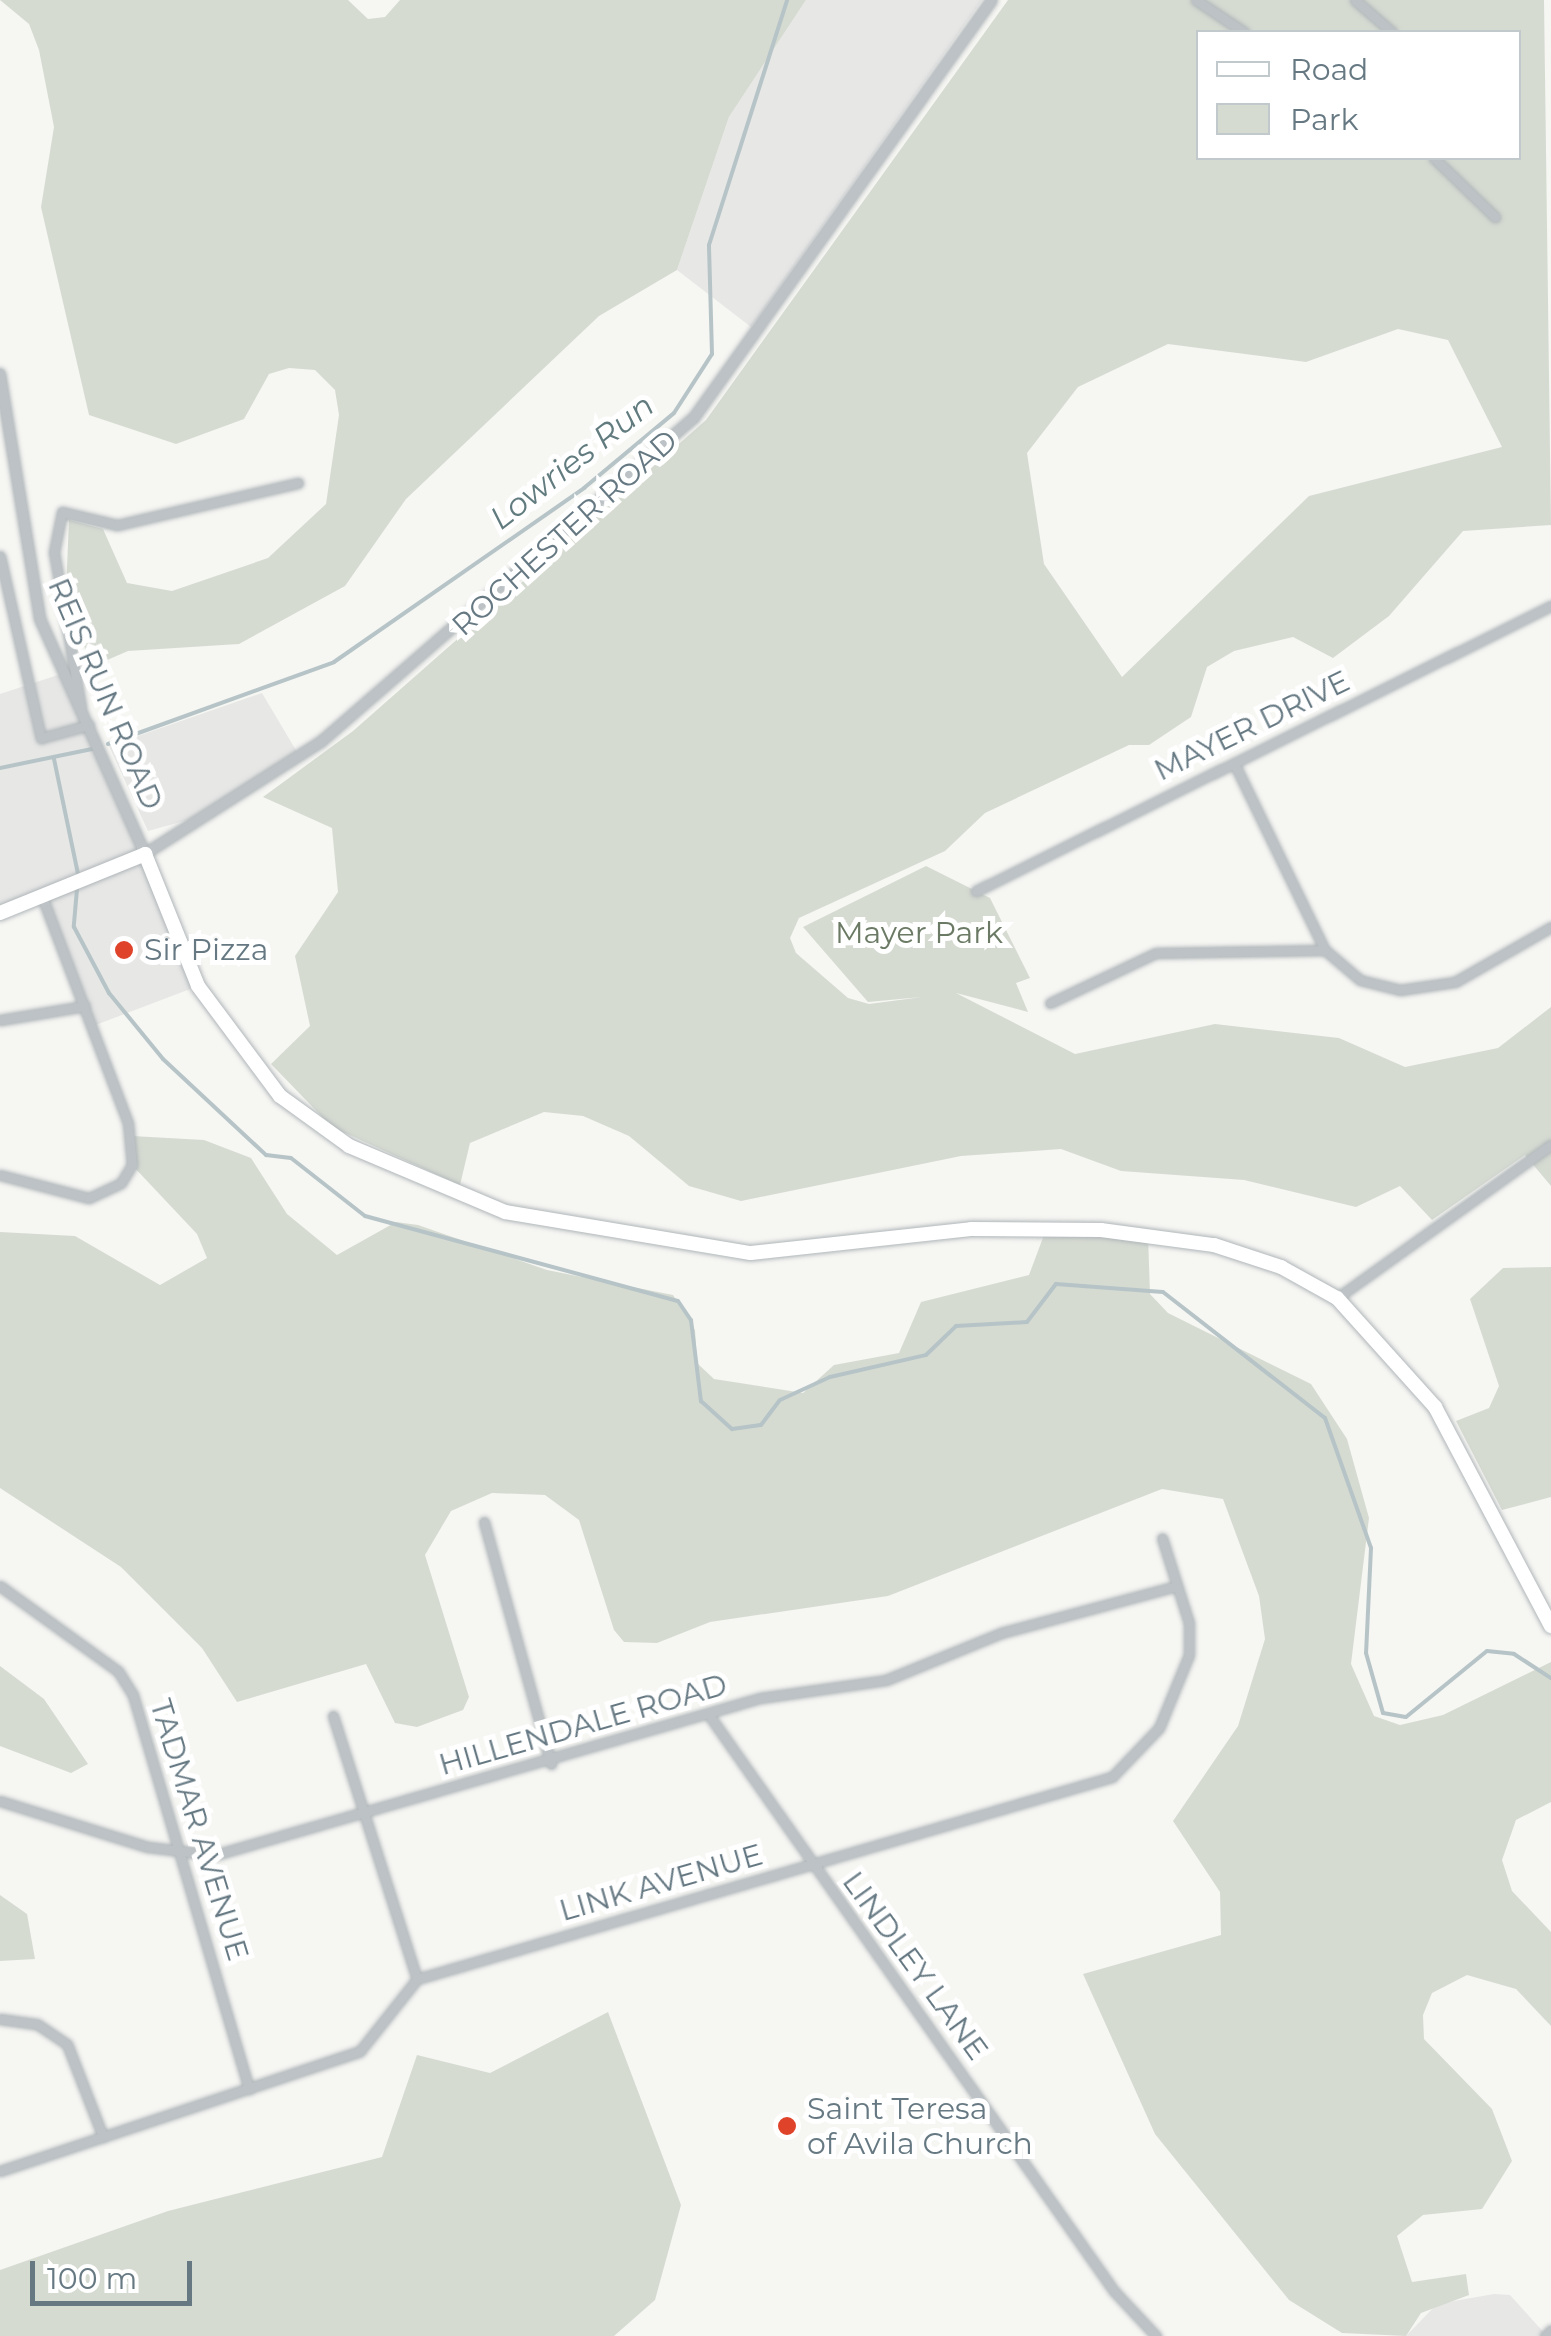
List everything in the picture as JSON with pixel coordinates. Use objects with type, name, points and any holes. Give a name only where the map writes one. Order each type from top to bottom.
[{"type":"main road","name":"ROCHESTER ROAD","points":[[0,913],[44,902],[145,854]]},
{"type":"main road","points":[[145,854],[198,986],[259,1073],[328,1134],[457,1196],[556,1224],[751,1253],[971,1229],[1148,1234],[1248,1254],[1338,1298],[1441,1416],[1551,1626]]},
{"type":"street","name":"ROCHESTER ROAD","points":[[145,854],[320,742],[694,418],[992,0]]},
{"type":"street","points":[[1196,0],[1241,30]]},
{"type":"street","points":[[1355,0],[1390,30]]},
{"type":"street","points":[[1436,160],[1495,217]]},
{"type":"street","name":"REIS RUN ROAD","points":[[0,374],[4,442],[28,575],[145,854]]},
{"type":"street","points":[[81,707],[54,552],[62,512],[117,525],[298,483]]},
{"type":"street","points":[[0,556],[42,738],[88,725]]},
{"type":"street","name":"MAYER DRIVE","points":[[976,891],[1551,606]]},
{"type":"street","points":[[1234,763],[1325,950],[1360,980],[1416,989],[1474,974],[1551,926]]},
{"type":"street","points":[[0,1175],[89,1198],[127,1175],[132,1136],[44,902]]},
{"type":"street","points":[[1050,1002],[1156,953],[1325,950]]},
{"type":"street","points":[[0,1020],[85,1006]]},
{"type":"street","points":[[1338,1298],[1551,1145]]},
{"type":"street","points":[[484,1522],[551,1764]]},
{"type":"street","name":"LINK AVENUE","points":[[418,1979],[1112,1777],[1140,1755],[1177,1691],[1190,1624],[1162,1538]]},
{"type":"street","name":"TADMAR AVENUE","points":[[0,1586],[118,1671],[182,1854],[249,2088]]},
{"type":"street","name":"HILLENDALE ROAD","points":[[0,1800],[182,1854],[215,1855],[367,1810],[551,1764],[710,1718],[760,1698],[886,1680],[1001,1633],[1177,1586]]},
{"type":"street","points":[[0,2171],[360,2052],[418,1979],[367,1810],[333,1716]]},
{"type":"street","name":"LINDLEY LANE","points":[[710,1718],[810,1866],[1114,2292],[1156,2336]]},
{"type":"street","points":[[0,2019],[38,2024],[67,2044],[103,2136]]},
{"type":"street","points":[[1545,2336],[1551,2330]]},
{"type":"shaded area","points":[[806,0],[982,0],[751,327],[677,270],[729,117]]},
{"type":"shaded area","points":[[64,673],[198,986],[93,1026],[44,902],[0,913],[0,694]]},
{"type":"shaded area","points":[[262,693],[297,752],[195,818],[148,831],[109,746]]},
{"type":"shaded area","points":[[1510,2295],[1547,2336],[1406,2336],[1437,2304]]},
{"type":"green space","points":[[0,0],[348,0],[368,19],[385,17],[400,0],[806,0],[729,117],[677,270],[599,316],[406,499],[345,586],[239,644],[128,651],[91,667],[66,591],[69,520],[103,529],[127,583],[172,591],[268,558],[326,504],[339,415],[335,390],[315,370],[289,368],[269,374],[244,419],[176,444],[89,415],[41,207],[54,127],[39,50],[29,24]]},
{"type":"green space","name":"Mayer Park","points":[[1008,0],[1544,0],[1551,525],[1463,531],[1389,616],[1333,658],[1293,637],[1234,651],[1207,667],[1191,717],[1149,745],[1129,745],[985,813],[945,851],[799,918],[790,938],[796,953],[848,998],[869,1004],[922,997],[868,1002],[803,927],[926,866],[990,898],[1030,978],[1016,983],[1028,1012],[956,993],[1075,1054],[1215,1024],[1339,1038],[1405,1067],[1498,1048],[1551,1007],[1551,1186],[1525,1155],[1432,1220],[1400,1186],[1356,1207],[1244,1180],[1121,1171],[1061,1149],[961,1156],[741,1201],[689,1186],[629,1136],[583,1116],[544,1112],[470,1143],[460,1185],[332,1127],[271,1064],[310,1026],[295,956],[338,892],[332,828],[263,797],[353,731],[706,420]],"holes":[[[1398,329],[1448,340],[1502,447],[1309,496],[1122,677],[1044,564],[1027,453],[1078,387],[1168,344],[1306,362]]]},
{"type":"green space","points":[[132,1136],[204,1140],[251,1158],[287,1214],[337,1255],[396,1222],[418,1225],[547,1270],[673,1295],[695,1330],[697,1363],[714,1379],[803,1393],[834,1365],[899,1353],[921,1302],[1029,1275],[1047,1227],[1148,1235],[1150,1294],[1168,1313],[1311,1384],[1347,1439],[1369,1518],[1351,1664],[1374,1716],[1400,1725],[1443,1715],[1551,1662],[1551,1802],[1516,1820],[1502,1860],[1512,1891],[1551,1932],[1551,2026],[1516,1989],[1467,1975],[1432,1993],[1423,2015],[1424,2039],[1492,2109],[1512,2161],[1482,2209],[1423,2215],[1397,2236],[1412,2282],[1466,2274],[1469,2295],[1421,2313],[1406,2336],[1342,2333],[1289,2300],[1155,2134],[1083,1974],[1221,1935],[1220,1892],[1173,1821],[1238,1726],[1265,1639],[1259,1596],[1223,1499],[1162,1489],[888,1596],[710,1622],[657,1643],[624,1642],[614,1630],[579,1520],[545,1495],[492,1493],[451,1511],[425,1555],[469,1697],[463,1710],[417,1727],[395,1723],[366,1664],[237,1702],[202,1648],[121,1567],[0,1488],[0,1232],[75,1236],[160,1285],[207,1258],[197,1234],[132,1165]]},
{"type":"green space","points":[[1551,1267],[1551,1497],[1502,1510],[1456,1421],[1489,1408],[1499,1386],[1470,1299],[1503,1268]]},
{"type":"green space","points":[[0,1666],[44,1699],[88,1764],[71,1773],[0,1746]]},
{"type":"green space","points":[[0,1895],[27,1914],[35,1959],[0,1961]]},
{"type":"green space","points":[[608,2012],[681,2205],[655,2300],[614,2336],[0,2336],[0,2270],[168,2211],[382,2157],[417,2055],[490,2073]]},
{"type":"waterway","name":"Lowries Run","points":[[108,744],[334,662],[584,488],[674,413],[712,354],[709,245],[787,0]]},
{"type":"waterway","name":"Lowries Run","points":[[0,768],[92,749]]},
{"type":"waterway","points":[[54,759],[78,874]]},
{"type":"waterway","points":[[77,889],[74,927],[109,993],[163,1059],[266,1155],[291,1158],[365,1216],[678,1301],[691,1320],[701,1401],[732,1429],[761,1425],[780,1400],[830,1377],[926,1355],[956,1326],[1027,1322],[1056,1284],[1163,1292],[1325,1418],[1371,1548],[1366,1653],[1383,1713],[1406,1717],[1487,1651],[1514,1654],[1551,1678]]},
{"type":"place","name":"Sir Pizza","points":[[124,950]]},
{"type":"place","name":"Saint Teresa of Avila Church","points":[[787,2126]]}]
